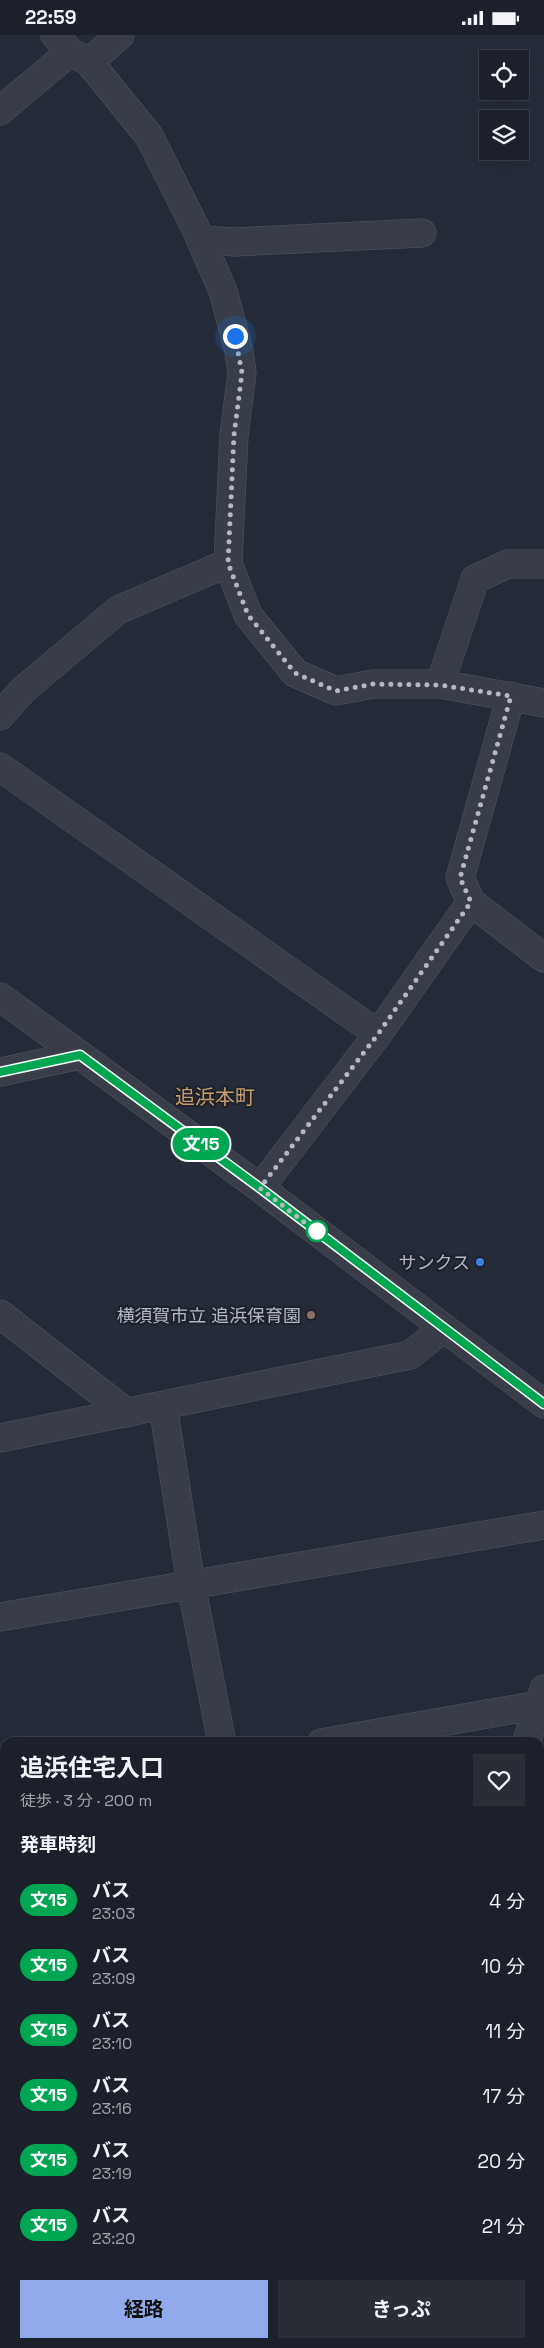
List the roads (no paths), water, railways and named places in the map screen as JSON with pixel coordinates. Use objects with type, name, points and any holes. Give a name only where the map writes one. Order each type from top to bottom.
[{"type":"street","points":[[0,111],[71,50],[120,35]]},
{"type":"street","points":[[71,50],[149,136],[201,239],[223,291],[239,351],[242,373],[234,435],[228,563],[248,615],[295,673],[336,691],[373,684],[440,685],[544,703]]},
{"type":"street","points":[[201,239],[235,242],[422,233]]},
{"type":"street","points":[[0,716],[23,690],[118,610],[228,563]]},
{"type":"street","points":[[440,685],[475,579],[508,564],[544,563]]},
{"type":"street","points":[[260,1188],[378,1034],[466,890],[511,696]]},
{"type":"street","points":[[0,767],[378,1034]]},
{"type":"street","points":[[466,890],[544,958]]},
{"type":"street","points":[[0,997],[260,1188],[544,1404]]},
{"type":"street","points":[[0,1072],[80,1055]]},
{"type":"street","points":[[0,1314],[127,1413]]},
{"type":"street","points":[[0,1438],[410,1355],[444,1328]]},
{"type":"street","points":[[163,1406],[191,1584],[221,1737]]},
{"type":"street","points":[[0,1617],[544,1525]]},
{"type":"street","points":[[350,1737],[541,1697],[528,1737]]},
{"type":"place","name":"サンクス","points":[[480,1262]]},
{"type":"place","name":"横須賀市立 追浜保育園","points":[[311,1315]]},
{"type":"district","name":"追浜本町","points":[[215,1097]]}]
